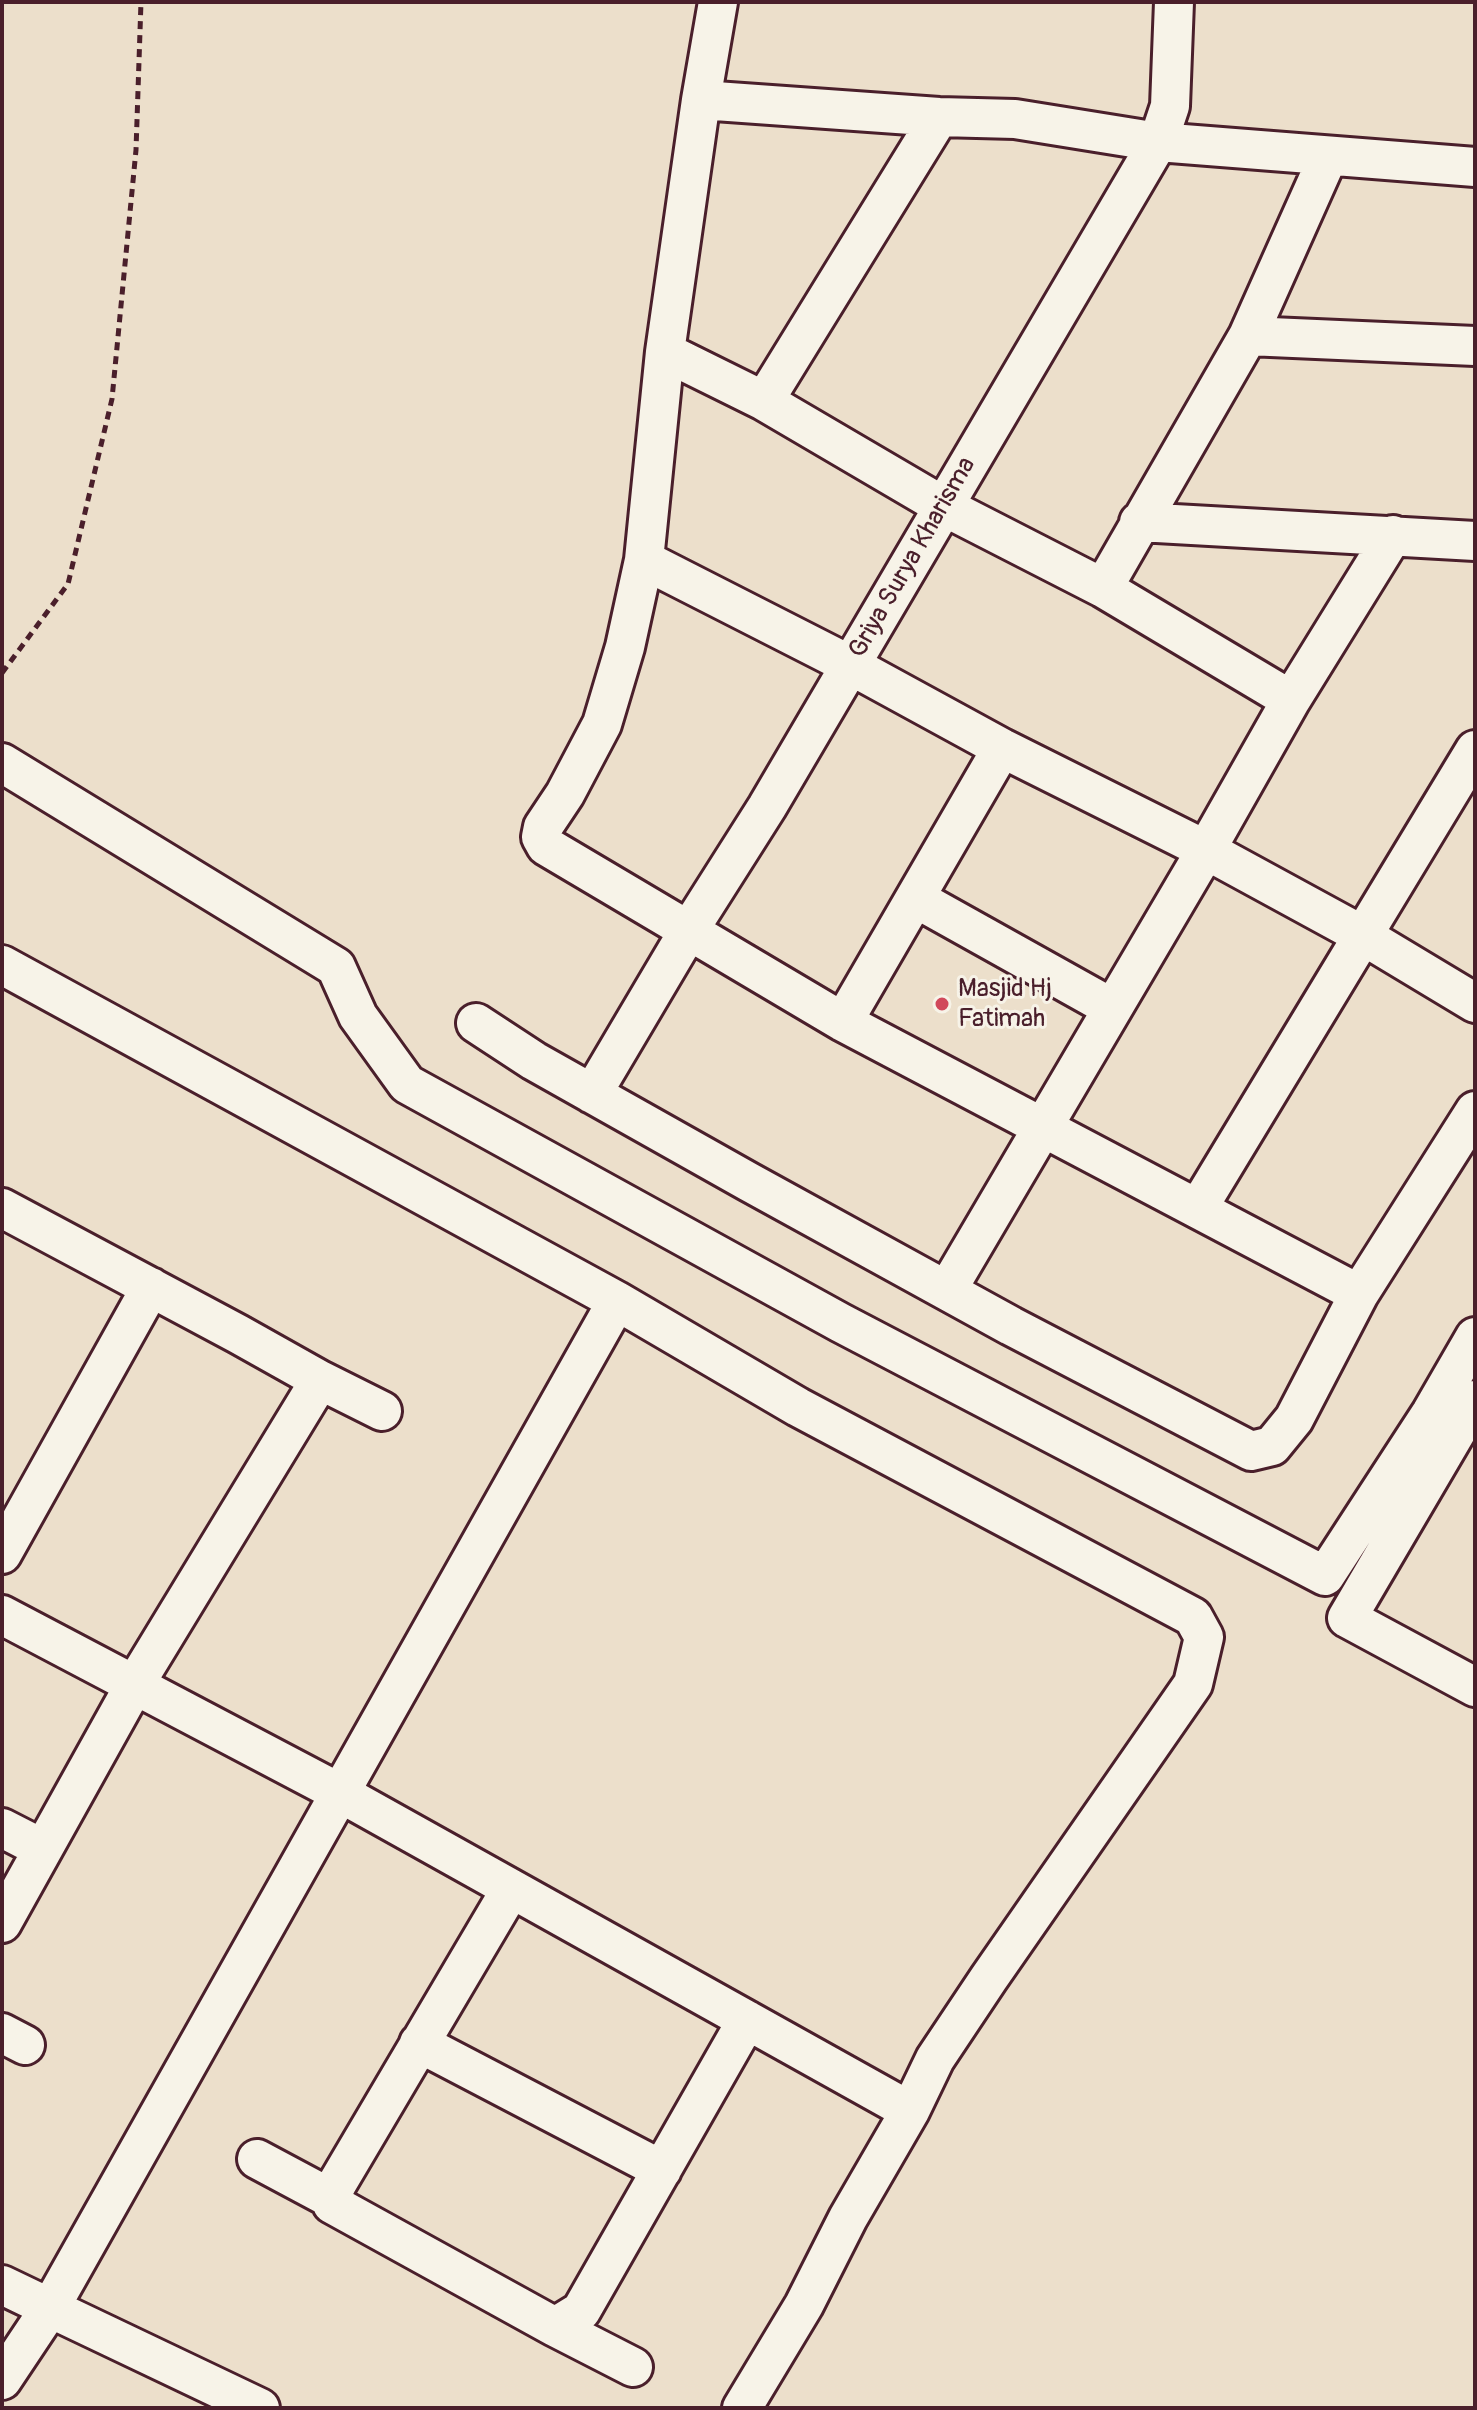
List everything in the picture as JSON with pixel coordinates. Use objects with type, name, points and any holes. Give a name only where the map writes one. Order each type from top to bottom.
[{"type":"street","points":[[718,2],[665,352],[644,560],[625,647],[602,724],[565,794],[543,827],[541,837],[546,846],[843,1022],[1359,1294]]},
{"type":"street","name":"Griya Surya Kharisma","points":[[592,1094],[689,930],[767,807],[1158,142],[1170,106],[1174,2]]},
{"type":"street","points":[[701,100],[939,117],[1015,119],[1158,142],[1475,167]]},
{"type":"street","points":[[764,401],[939,117]]},
{"type":"street","points":[[1103,588],[1248,336],[1328,157]]},
{"type":"street","points":[[1248,336],[1475,346]]},
{"type":"street","points":[[665,352],[764,401],[943,506],[1103,588],[1291,700]]},
{"type":"street","points":[[1139,522],[1475,541]]},
{"type":"street","points":[[947,1290],[1291,700],[1393,535]]},
{"type":"street","points":[[644,560],[850,665],[1002,748],[1206,850],[1362,935],[1475,1003]]},
{"type":"street","points":[[843,1022],[1002,748]]},
{"type":"street","points":[[1198,1208],[1475,750]]},
{"type":"street","points":[[2,763],[336,967],[358,1016],[407,1084],[841,1323],[1325,1576],[1431,1413],[1475,1337]]},
{"type":"street","points":[[915,898],[1112,1008]]},
{"type":"street","points":[[2,965],[617,1301],[798,1407],[1193,1617],[1204,1637],[1193,1684],[935,2059],[804,2305],[742,2408]]},
{"type":"street","points":[[476,1023],[592,1094],[947,1290],[1211,1432],[1257,1452],[1272,1446],[1294,1419],[1359,1294],[1475,1111]]},
{"type":"street","points":[[2,1208],[382,1411]]},
{"type":"street","points":[[2,1554],[151,1287]]},
{"type":"street","points":[[2,2380],[50,2308],[617,1301]]},
{"type":"street","points":[[2,1923],[135,1684],[320,1380]]},
{"type":"street","points":[[1475,1400],[1347,1618],[1475,1687]]},
{"type":"street","points":[[2,1615],[340,1793],[910,2111]]},
{"type":"street","points":[[2,1828],[43,1849]]},
{"type":"street","points":[[330,2198],[511,1889]]},
{"type":"street","points":[[555,2327],[581,2311],[747,2020]]},
{"type":"street","points":[[419,2043],[662,2170]]},
{"type":"street","points":[[257,2159],[330,2198],[332,2204],[633,2367]]},
{"type":"street","points":[[2,2285],[260,2408]]},
{"type":"path","points":[[2,673],[68,584],[112,399],[136,150],[141,2]]},
{"type":"place","name":"Masjid Hj Fatimah","points":[[942,1004]]}]
